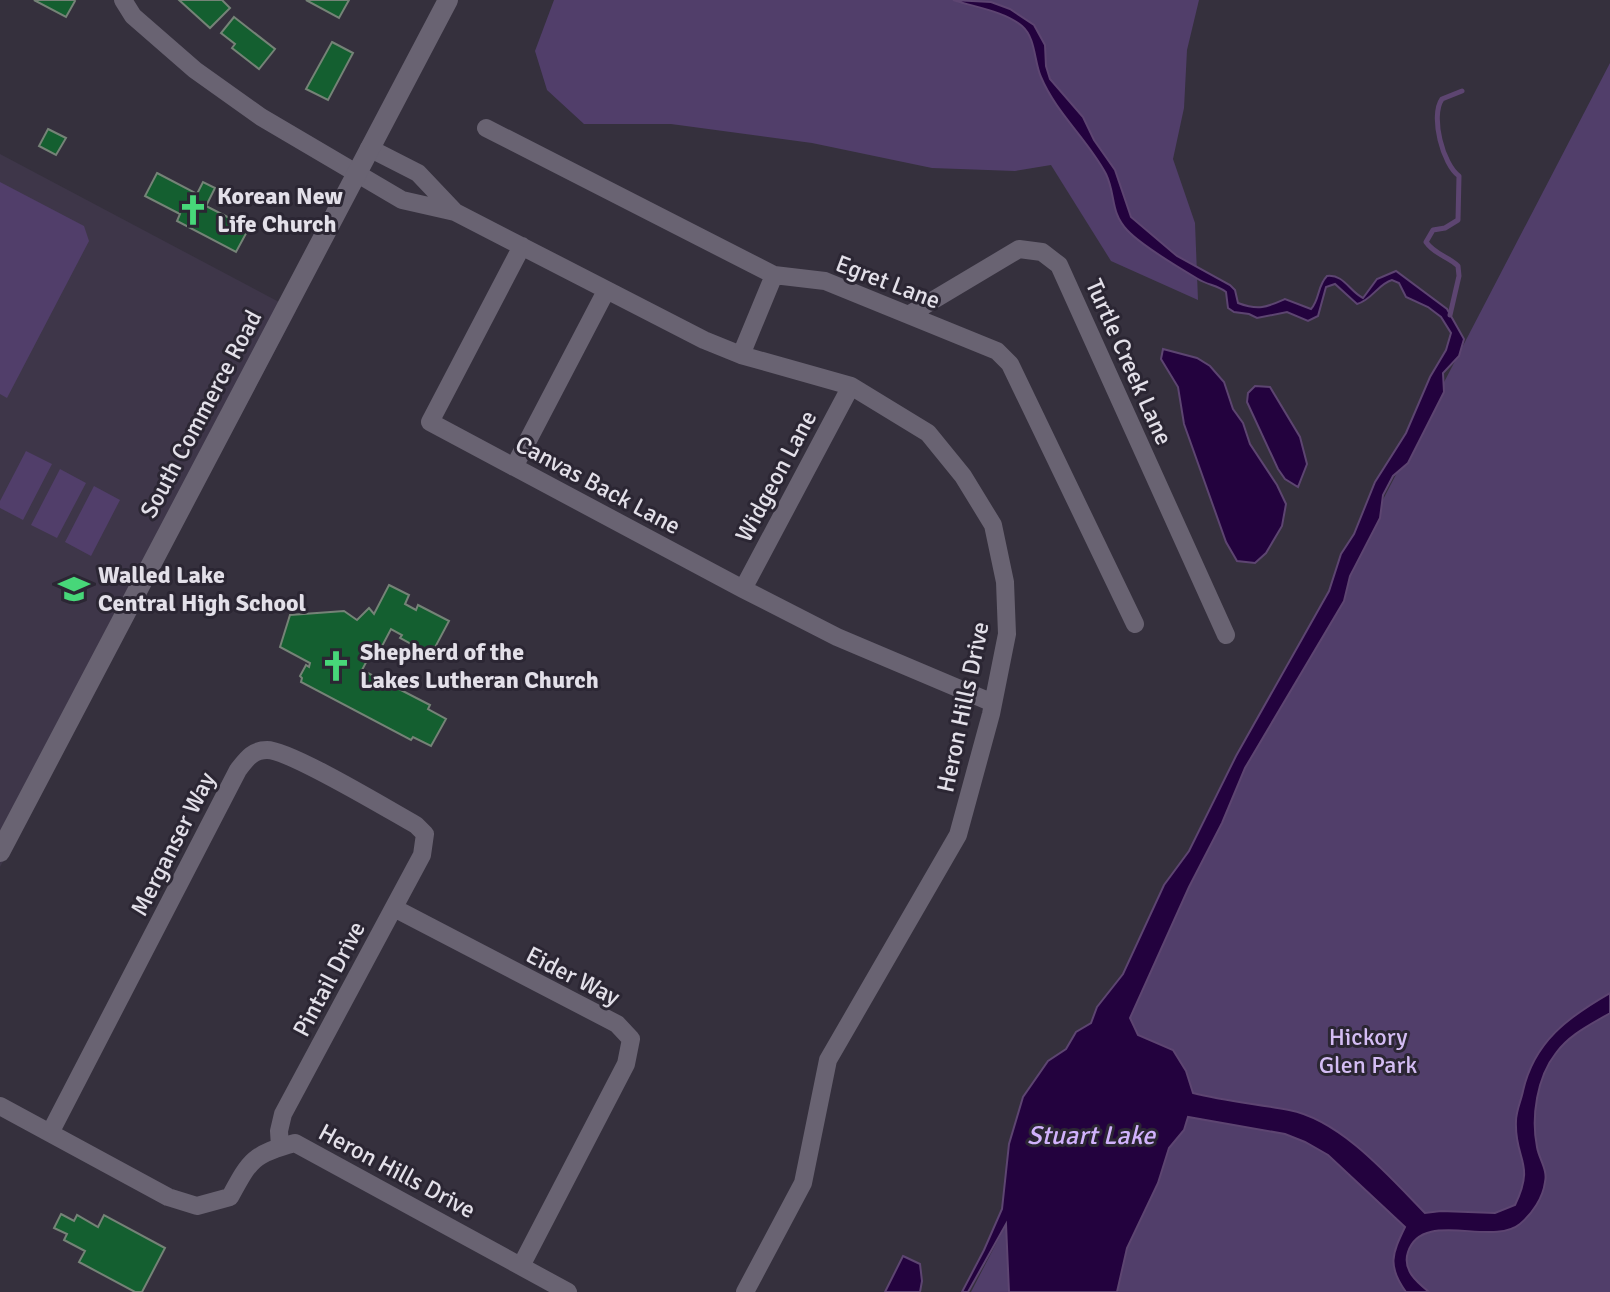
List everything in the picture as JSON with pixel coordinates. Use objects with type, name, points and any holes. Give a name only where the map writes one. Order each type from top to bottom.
[{"type":"street","name":"Heron Hills Drive","points":[[123,0],[133,16],[195,70],[261,117],[402,200],[455,212],[704,340],[741,355],[851,386],[928,433],[963,476],[993,525],[1005,582],[1007,634],[993,703],[958,835],[828,1060],[803,1183],[745,1292]]},
{"type":"street","name":"South Commerce Road","points":[[0,852],[448,0]]},
{"type":"street","name":"Egret Lane","points":[[486,128],[774,275],[825,281],[997,351],[1010,364],[1135,624]]},
{"type":"street","name":"Heron Hills Drive","points":[[369,148],[418,173],[455,212]]},
{"type":"street","name":"Canvas Back Lane","points":[[522,246],[430,422],[837,637],[993,703]]},
{"type":"street","name":"Turtle Creek Lane","points":[[910,314],[1019,249],[1042,252],[1059,265],[1226,635]]},
{"type":"street","points":[[741,355],[774,275]]},
{"type":"street","points":[[514,467],[606,291]]},
{"type":"street","name":"Widgeon Lane","points":[[743,589],[851,386]]},
{"type":"street","name":"Merganser Way","points":[[50,1133],[238,770],[252,753],[268,750],[296,760],[416,825],[425,834]]},
{"type":"street","name":"Pintail Drive","points":[[280,1147],[279,1131],[283,1114],[422,855],[425,834]]},
{"type":"street","name":"Eider Way","points":[[394,908],[617,1024],[631,1039],[620,1077],[521,1266]]},
{"type":"street","name":"Heron Hills Drive","points":[[0,1106],[168,1197],[197,1206],[230,1197],[247,1166],[265,1151],[295,1143],[568,1292]]},
{"type":"shaded area","name":"Walled Lake Central High School","points":[[0,154],[296,311],[0,867]]},
{"type":"green space","points":[[554,0],[1199,0],[1187,50],[1184,108],[1173,159],[1195,223],[1198,300],[1111,261],[1051,165],[1015,171],[932,168],[812,143],[671,124],[584,124],[547,90],[535,51]]},
{"type":"green space","name":"Hickory Glen Park","points":[[1610,63],[1610,1292],[971,1292]]},
{"type":"green space","points":[[0,182],[84,226],[89,241],[7,398],[0,394]]},
{"type":"green space","points":[[26,451],[52,464],[23,520],[0,508],[0,501]]},
{"type":"green space","points":[[60,469],[86,483],[57,538],[31,525]]},
{"type":"green space","points":[[94,486],[120,500],[91,556],[65,542]]},
{"type":"water","name":"Stuart Lake","points":[[953,0],[991,2],[1010,9],[1034,25],[1045,45],[1050,79],[1083,117],[1094,140],[1115,170],[1131,217],[1177,256],[1230,285],[1235,290],[1238,303],[1263,307],[1285,299],[1311,309],[1327,276],[1342,280],[1363,298],[1377,279],[1396,271],[1447,309],[1464,339],[1459,356],[1443,373],[1444,392],[1408,463],[1393,476],[1383,495],[1380,518],[1350,576],[1344,601],[1245,768],[1130,1018],[1138,1035],[1173,1050],[1186,1071],[1193,1093],[1289,1110],[1327,1125],[1363,1152],[1425,1213],[1495,1213],[1515,1205],[1521,1191],[1524,1170],[1516,1134],[1516,1117],[1535,1058],[1567,1022],[1610,993],[1610,1013],[1581,1030],[1562,1046],[1549,1063],[1540,1085],[1535,1110],[1535,1135],[1546,1178],[1536,1205],[1520,1224],[1508,1230],[1442,1230],[1416,1239],[1408,1252],[1407,1264],[1412,1275],[1429,1292],[1406,1292],[1396,1275],[1395,1253],[1405,1227],[1328,1155],[1285,1134],[1188,1117],[1184,1130],[1169,1148],[1158,1183],[1127,1248],[1117,1292],[1009,1292],[1006,1224],[968,1292],[962,1292],[1002,1209],[1009,1144],[1023,1097],[1048,1061],[1066,1049],[1076,1032],[1091,1023],[1097,1007],[1123,974],[1164,885],[1189,851],[1236,756],[1329,591],[1341,554],[1354,534],[1375,482],[1406,433],[1430,377],[1446,350],[1451,333],[1441,317],[1406,297],[1399,283],[1392,280],[1357,304],[1335,284],[1326,287],[1318,316],[1308,321],[1287,312],[1257,318],[1228,308],[1226,292],[1201,281],[1161,256],[1127,230],[1116,210],[1106,174],[1047,90],[1027,31],[1007,17]]},
{"type":"water","points":[[1163,349],[1197,358],[1210,366],[1224,382],[1250,444],[1286,504],[1282,526],[1266,553],[1255,563],[1237,561],[1226,542],[1184,424],[1178,387],[1161,359]]},
{"type":"water","points":[[1255,386],[1270,387],[1300,437],[1307,464],[1298,487],[1285,479],[1278,469],[1247,402],[1248,393]]},
{"type":"water","points":[[903,1256],[920,1264],[920,1292],[885,1292]]},
{"type":"building","points":[[34,0],[74,0],[75,1],[66,17]]},
{"type":"building","points":[[179,0],[222,0],[230,8],[210,28]]},
{"type":"building","points":[[306,0],[349,0],[339,18]]},
{"type":"building","points":[[234,17],[275,49],[259,69],[232,48],[235,44],[221,33]]},
{"type":"building","points":[[332,42],[353,53],[328,100],[306,89]]},
{"type":"building","points":[[48,129],[66,138],[56,155],[39,146]]},
{"type":"building","name":"Korean New Life Church","points":[[157,173],[197,194],[203,182],[215,188],[206,206],[249,228],[236,252],[177,221],[180,214],[145,196]]},
{"type":"building","name":"Shepherd of the Lakes Lutheran Church","points":[[389,585],[409,595],[405,604],[416,610],[418,605],[449,621],[431,655],[400,638],[402,635],[391,629],[380,650],[374,647],[362,670],[430,705],[428,709],[446,719],[431,746],[413,737],[411,740],[301,682],[300,676],[310,663],[280,647],[290,615],[344,611],[357,620],[369,608],[374,614]]},
{"type":"building","points":[[61,1214],[74,1221],[77,1215],[98,1227],[104,1215],[165,1248],[142,1292],[135,1292],[79,1262],[85,1251],[64,1240],[67,1234],[54,1228]]},
{"type":"waterway","points":[[1450,315],[1459,276],[1458,266],[1426,242],[1433,230],[1445,228],[1458,220],[1459,176],[1443,151],[1437,117],[1442,99],[1462,91]]},
{"type":"place","name":"Korean New Life Church","points":[[193,210]]},
{"type":"place","name":"Walled Lake Central High School","points":[[74,589]]},
{"type":"place","name":"Shepherd of the Lakes Lutheran Church","points":[[336,666]]}]
